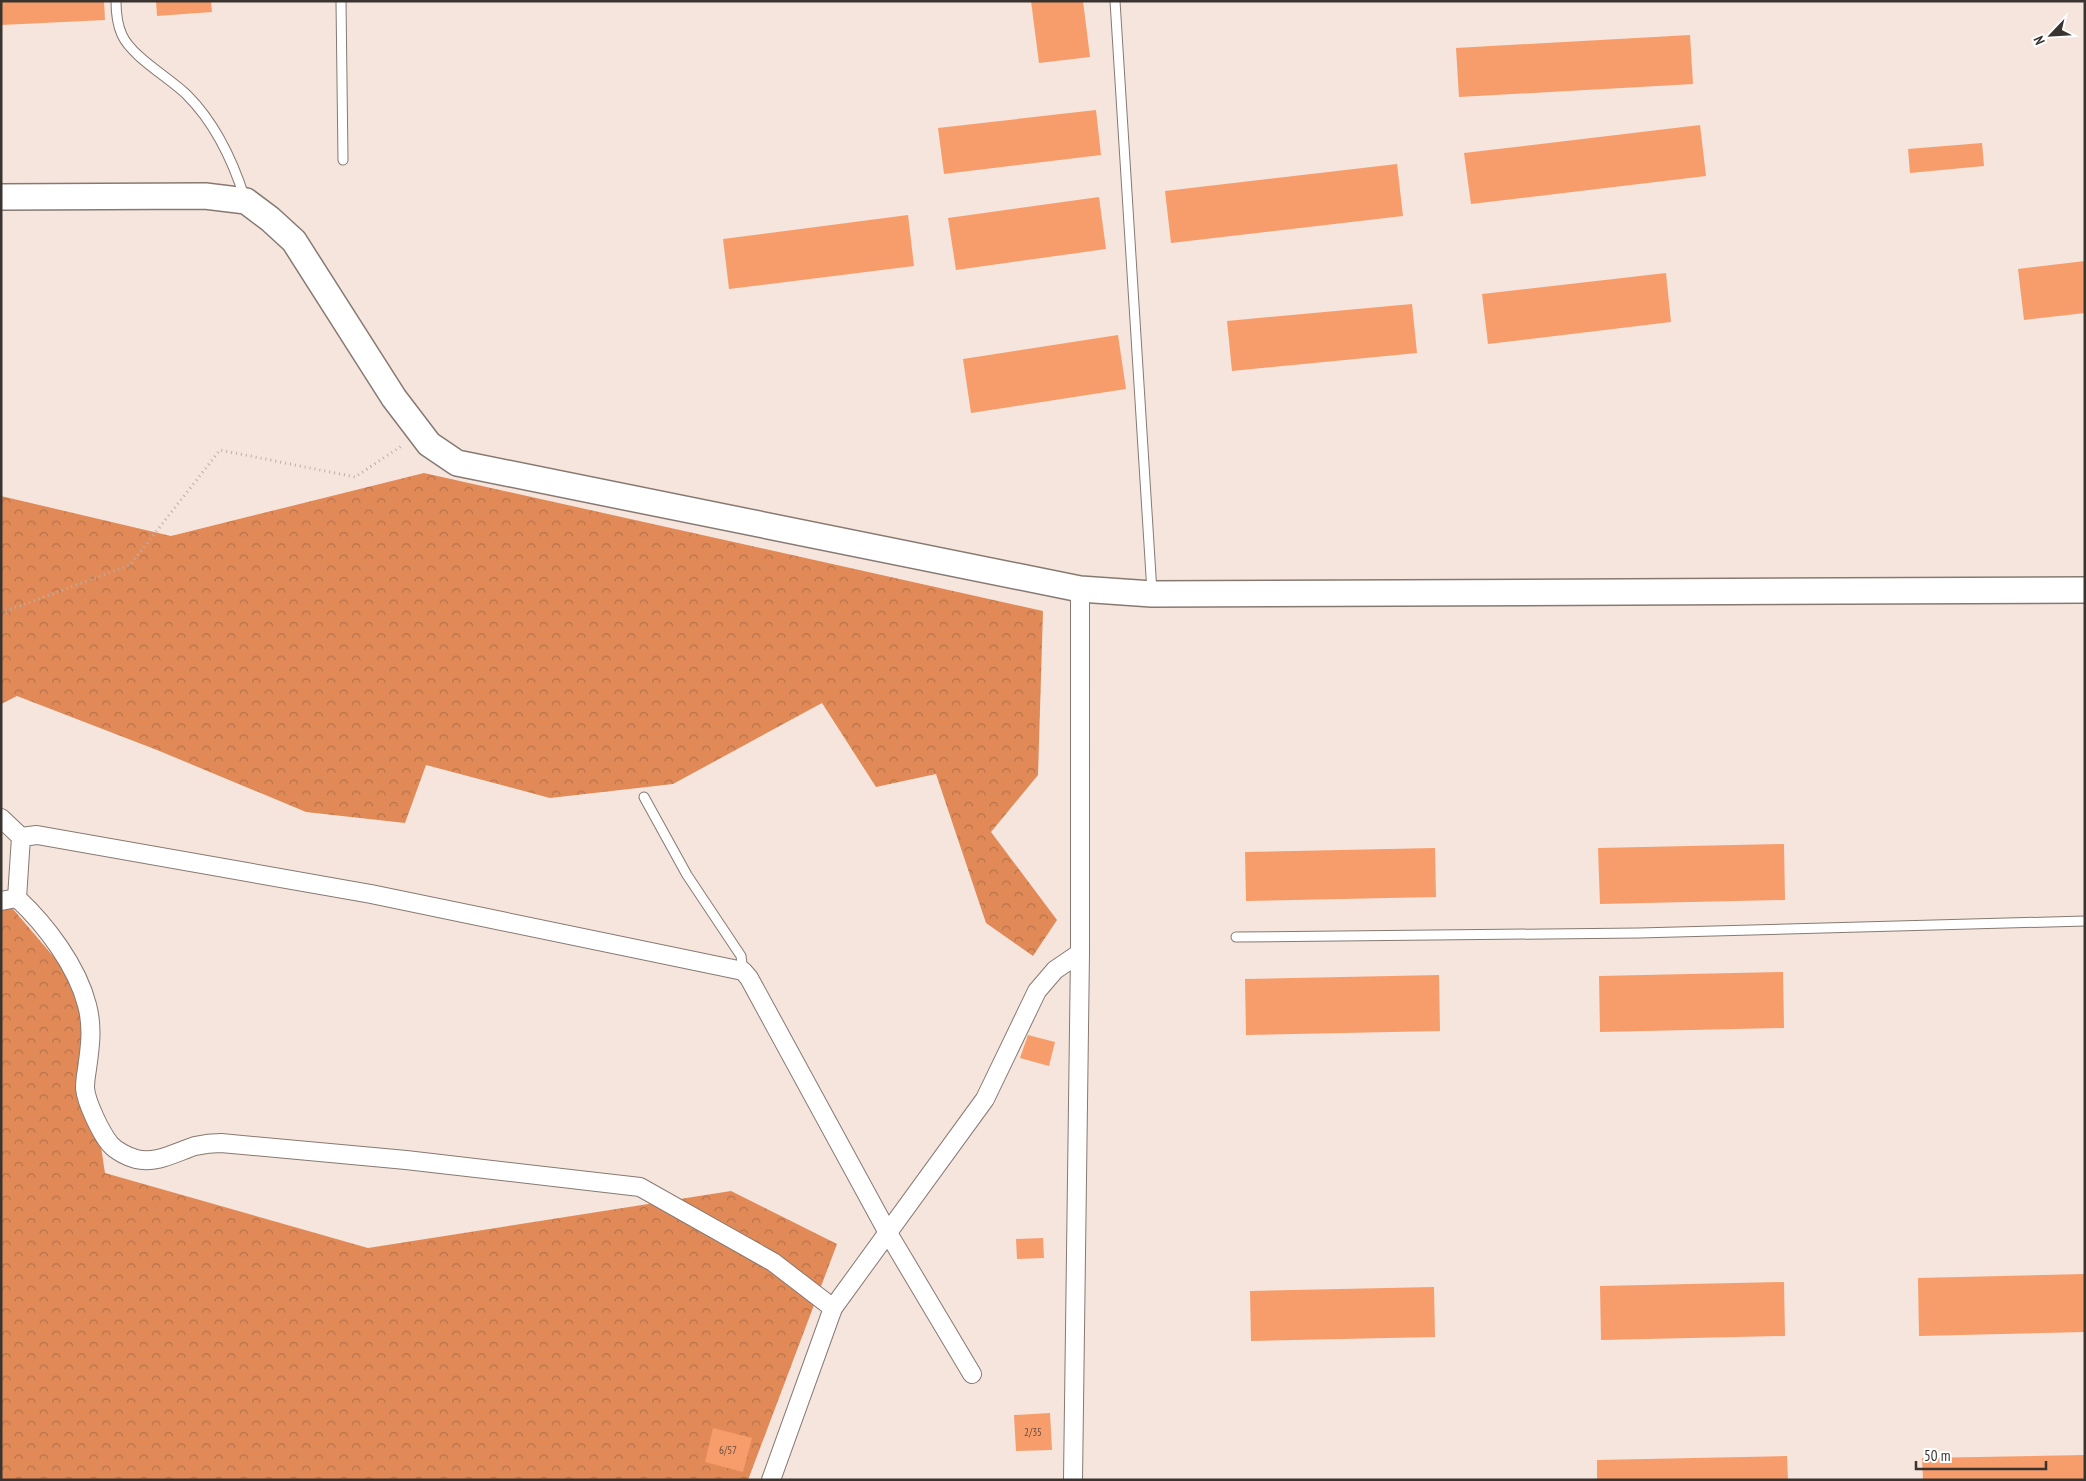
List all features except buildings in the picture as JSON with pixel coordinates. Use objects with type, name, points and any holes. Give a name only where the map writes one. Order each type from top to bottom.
[{"type":"street","points":[[1,197],[205,196],[246,201],[270,219],[294,241],[394,398],[429,444],[457,463],[1080,589],[1152,594],[2085,590]]},
{"type":"street","points":[[1073,1480],[1080,953],[1080,589]]},
{"type":"street","points":[[1,818],[21,836],[37,835],[371,894],[743,971],[888,1233],[972,1374]]},
{"type":"street","points":[[21,836],[9,899],[29,908],[69,961],[79,982],[87,1005],[92,1029],[85,1089],[94,1117],[110,1144],[121,1152],[136,1159],[150,1160],[166,1157],[208,1143],[221,1143],[406,1160],[640,1187],[773,1262],[833,1308]]},
{"type":"street","points":[[771,1480],[833,1308],[888,1233],[903,1209],[985,1099],[1037,991],[1055,970],[1080,953]]},
{"type":"lane","points":[[116,1],[117,19],[123,36],[134,51],[188,95],[216,132],[238,177],[246,201]]},
{"type":"lane","points":[[341,1],[343,160]]},
{"type":"lane","points":[[1115,1],[1152,594]]},
{"type":"lane","points":[[644,797],[687,876],[740,956],[743,971]]},
{"type":"lane","points":[[1236,937],[1639,932],[2085,921]]},
{"type":"path","points":[[1,613],[130,564],[220,450],[355,477],[420,433]]},
{"type":"green space","points":[[424,473],[1043,611],[1038,775],[991,832],[1057,920],[1033,956],[986,923],[936,774],[876,787],[822,703],[673,784],[550,798],[426,765],[405,823],[306,812],[157,750],[17,696],[1,704],[1,496],[171,536]]},
{"type":"green space","points":[[1,895],[76,983],[105,1173],[368,1248],[731,1191],[837,1244],[748,1480],[1,1480]]}]
